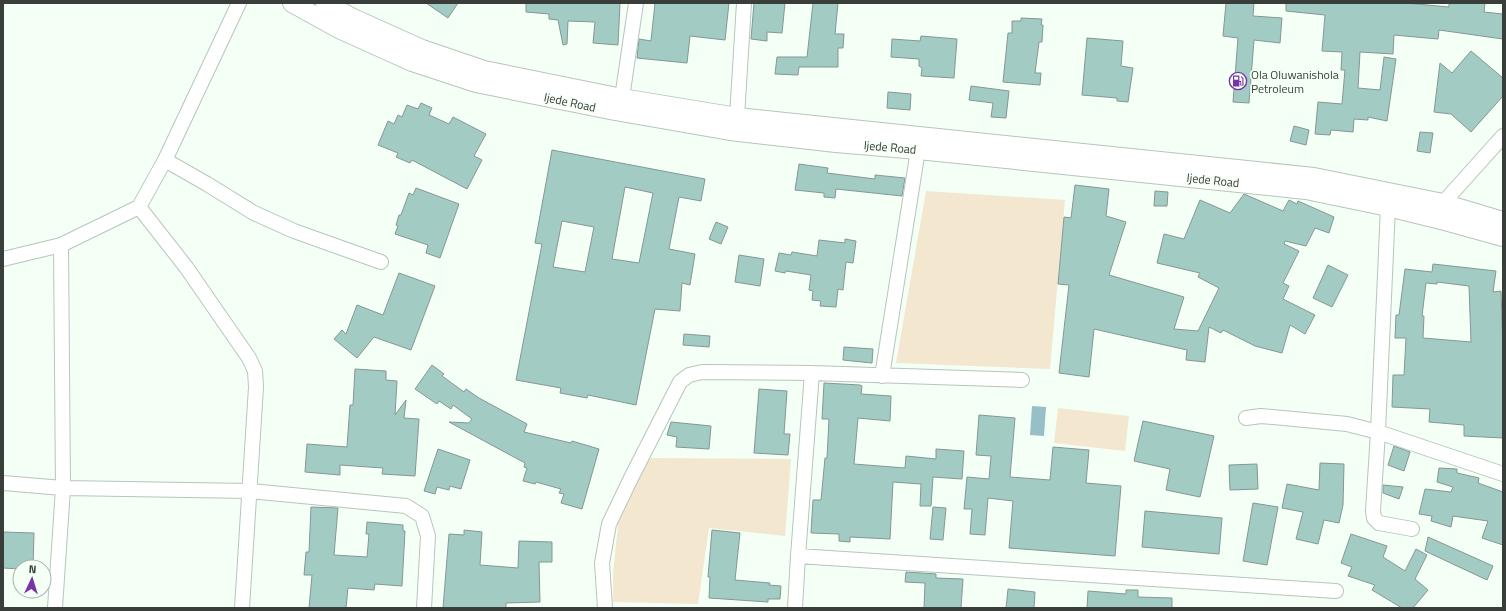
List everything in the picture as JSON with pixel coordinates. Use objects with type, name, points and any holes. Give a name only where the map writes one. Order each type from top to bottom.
[{"type":"main road","name":"Ijede Road","points":[[292,3],[341,30],[412,62],[476,83],[657,119],[730,131],[836,135],[1314,177],[1443,203],[1503,221]]},
{"type":"main road","name":"Ijede Road","points":[[325,3],[351,17],[422,49],[484,70],[622,98],[918,150],[1306,190],[1388,206],[1503,237]]},
{"type":"street","points":[[3,259],[61,245],[139,207],[165,160],[240,3]]},
{"type":"street","points":[[622,98],[636,3]]},
{"type":"street","points":[[737,117],[744,3]]},
{"type":"street","points":[[1443,203],[1503,136]]},
{"type":"street","points":[[882,376],[918,150]]},
{"type":"street","points":[[165,160],[208,184],[254,213],[294,231],[381,262]]},
{"type":"street","points":[[1388,206],[1373,511],[1374,518],[1379,523],[1412,528]]},
{"type":"street","points":[[139,207],[186,267],[256,371],[242,608]]},
{"type":"street","points":[[55,608],[63,488],[61,245]]},
{"type":"street","points":[[605,608],[602,563],[610,524],[631,478],[680,382],[689,375],[702,372],[812,373],[1022,380]]},
{"type":"street","points":[[795,608],[812,373]]},
{"type":"street","points":[[1246,418],[1261,416],[1347,424],[1378,432],[1503,474]]},
{"type":"street","points":[[3,483],[63,488],[250,491],[406,506],[422,516],[428,536],[424,608]]},
{"type":"street","points":[[798,556],[1336,591]]},
{"type":"shaded area","points":[[926,191],[1065,200],[1050,369],[896,363]]},
{"type":"shaded area","points":[[1058,408],[1129,416],[1125,451],[1054,443]]},
{"type":"shaded area","points":[[648,458],[791,459],[785,536],[709,528],[698,604],[613,602],[613,573],[619,516]]},
{"type":"water","points":[[1032,406],[1046,407],[1044,436],[1030,435]]},
{"type":"building","points":[[426,3],[458,3],[448,18]]},
{"type":"building","points":[[526,3],[620,3],[618,45],[593,43],[595,22],[568,21],[567,44],[563,45],[558,20],[549,19],[549,14],[526,12]]},
{"type":"building","points":[[655,3],[729,3],[725,40],[690,36],[687,63],[637,58],[639,39],[651,41]]},
{"type":"building","points":[[754,3],[785,3],[782,33],[767,32],[767,41],[751,39]]},
{"type":"building","points":[[813,3],[838,3],[835,34],[844,34],[843,48],[838,48],[838,67],[799,67],[798,75],[775,74],[777,57],[807,57]]},
{"type":"building","points":[[1226,3],[1254,3],[1253,16],[1282,18],[1280,43],[1254,40],[1249,103],[1233,102],[1238,38],[1223,36]]},
{"type":"building","points":[[1286,3],[1406,3],[1449,7],[1449,3],[1485,3],[1484,12],[1503,14],[1503,39],[1439,30],[1438,39],[1394,35],[1393,54],[1360,52],[1358,88],[1380,90],[1384,57],[1396,59],[1387,121],[1368,117],[1368,120],[1354,119],[1353,132],[1331,130],[1330,135],[1315,134],[1318,102],[1342,104],[1345,70],[1341,70],[1342,52],[1322,51],[1325,15],[1286,11]]},
{"type":"building","points":[[1021,18],[1042,19],[1042,42],[1039,42],[1035,73],[1041,73],[1040,85],[1003,82],[1008,33],[1012,33],[1012,21],[1021,21]]},
{"type":"building","points":[[921,36],[957,39],[954,78],[921,76],[922,68],[919,66],[919,59],[891,57],[892,39],[920,41]]},
{"type":"building","points":[[1087,38],[1123,41],[1121,66],[1133,68],[1128,102],[1117,101],[1117,98],[1082,95]]},
{"type":"building","points":[[1471,51],[1503,78],[1503,96],[1471,132],[1451,114],[1434,112],[1440,63],[1452,73]]},
{"type":"building","points":[[971,86],[1009,91],[1006,118],[991,117],[993,103],[969,100]]},
{"type":"building","points":[[888,92],[911,94],[910,110],[887,108]]},
{"type":"building","points":[[421,103],[432,108],[429,115],[449,124],[453,117],[486,134],[474,156],[482,160],[467,189],[412,160],[410,163],[396,157],[398,153],[378,145],[388,121],[394,124],[398,115],[402,117],[407,105],[418,109]]},
{"type":"building","points":[[1294,126],[1309,130],[1306,145],[1290,141]]},
{"type":"building","points":[[1420,132],[1433,133],[1430,153],[1417,151]]},
{"type":"building","points":[[552,150],[705,179],[701,201],[679,197],[669,249],[695,254],[690,285],[682,283],[680,311],[655,309],[636,405],[588,395],[587,398],[560,393],[561,388],[516,380],[542,244],[535,243]],"holes":[[[625,187],[653,193],[639,263],[612,259]],[[562,221],[594,227],[585,272],[553,267]]]},
{"type":"building","points":[[799,164],[828,168],[827,173],[875,179],[875,175],[905,178],[902,196],[836,189],[835,198],[824,197],[824,193],[795,190]]},
{"type":"building","points":[[1075,185],[1109,189],[1106,216],[1126,222],[1109,275],[1184,297],[1174,329],[1198,331],[1219,288],[1198,277],[1200,273],[1157,263],[1164,234],[1184,239],[1200,200],[1230,213],[1244,194],[1283,211],[1289,200],[1297,204],[1298,201],[1334,217],[1329,233],[1315,228],[1306,246],[1285,241],[1284,244],[1299,251],[1283,283],[1289,286],[1283,299],[1315,315],[1305,334],[1290,325],[1282,353],[1255,346],[1223,330],[1221,333],[1209,327],[1205,362],[1186,360],[1187,350],[1094,329],[1089,377],[1059,373],[1069,285],[1058,284],[1064,217],[1071,218]]},
{"type":"building","points":[[416,188],[459,204],[440,258],[426,253],[428,245],[395,234],[398,226],[396,225],[399,215],[401,215],[409,193],[413,195]]},
{"type":"building","points":[[1155,191],[1168,192],[1167,206],[1154,206]]},
{"type":"building","points":[[716,222],[728,227],[721,244],[709,239]]},
{"type":"building","points":[[845,239],[856,241],[853,263],[846,262],[843,290],[838,289],[836,307],[820,306],[821,301],[812,300],[813,291],[809,290],[811,275],[786,271],[785,273],[775,271],[779,253],[791,255],[792,252],[817,256],[819,240],[845,243]]},
{"type":"building","points":[[739,255],[764,259],[760,286],[735,282]]},
{"type":"building","points":[[1433,264],[1496,271],[1493,292],[1501,291],[1503,438],[1464,436],[1464,425],[1429,422],[1430,409],[1392,407],[1393,375],[1404,375],[1406,338],[1395,338],[1396,315],[1399,315],[1405,269],[1432,272]],"holes":[[[1437,282],[1469,286],[1471,342],[1423,338],[1424,316],[1422,316],[1426,283],[1437,284]]]},
{"type":"building","points":[[1328,265],[1348,275],[1332,307],[1313,298]]},
{"type":"building","points":[[399,273],[435,286],[411,350],[374,337],[357,358],[334,339],[342,330],[346,334],[357,305],[383,315]]},
{"type":"building","points":[[684,334],[710,336],[709,347],[683,345]]},
{"type":"building","points":[[844,347],[873,349],[872,363],[843,360]]},
{"type":"building","points":[[432,365],[444,374],[442,376],[464,392],[466,389],[479,398],[527,424],[524,432],[571,443],[572,441],[599,449],[582,509],[561,503],[564,494],[559,493],[561,489],[536,482],[535,484],[523,481],[527,468],[524,467],[525,463],[449,422],[469,423],[472,419],[453,405],[451,409],[439,401],[437,404],[415,389]]},
{"type":"building","points":[[355,369],[386,371],[386,380],[397,381],[395,415],[406,400],[404,418],[419,419],[415,476],[382,474],[383,468],[340,465],[340,475],[305,472],[307,444],[347,447],[350,405],[353,405]]},
{"type":"building","points":[[824,383],[860,385],[862,386],[861,394],[891,396],[890,421],[858,418],[854,464],[905,468],[906,456],[936,459],[936,449],[964,451],[962,479],[933,477],[931,506],[920,506],[921,484],[893,482],[890,539],[850,537],[850,542],[839,541],[839,534],[811,533],[813,500],[821,500],[825,458],[827,458],[829,419],[822,419]]},
{"type":"building","points":[[759,389],[787,391],[784,434],[790,434],[788,455],[754,453]]},
{"type":"building","points":[[979,415],[1015,418],[1010,477],[1050,480],[1053,447],[1089,450],[1086,483],[1121,486],[1115,556],[1009,548],[1013,501],[988,498],[985,535],[970,534],[972,509],[964,509],[967,477],[989,479],[991,456],[976,455]]},
{"type":"building","points":[[1143,421],[1214,436],[1200,497],[1166,490],[1170,469],[1134,461]]},
{"type":"building","points":[[671,422],[711,426],[709,449],[676,447],[677,437],[667,435]]},
{"type":"building","points":[[1394,446],[1410,452],[1404,471],[1388,465]]},
{"type":"building","points":[[438,449],[470,460],[461,489],[450,486],[449,490],[437,487],[435,494],[424,491]]},
{"type":"building","points":[[1320,463],[1344,464],[1343,505],[1339,523],[1324,520],[1318,544],[1296,539],[1303,512],[1282,508],[1287,484],[1319,490]]},
{"type":"building","points":[[1257,464],[1258,489],[1230,490],[1229,465]]},
{"type":"building","points":[[1439,468],[1457,469],[1457,473],[1479,478],[1478,483],[1503,492],[1503,545],[1482,538],[1488,521],[1453,516],[1451,527],[1431,521],[1432,516],[1419,514],[1425,489],[1451,492],[1453,487],[1437,482]]},
{"type":"building","points":[[1383,485],[1403,487],[1399,499],[1383,493]]},
{"type":"building","points":[[1253,503],[1278,507],[1267,565],[1243,561]]},
{"type":"building","points":[[311,507],[338,508],[334,555],[367,557],[369,534],[366,534],[367,522],[403,525],[403,531],[405,531],[402,586],[375,584],[374,590],[348,588],[346,608],[309,608],[312,575],[304,575],[306,552],[309,552]]},
{"type":"building","points":[[933,507],[946,508],[943,540],[930,539]]},
{"type":"building","points":[[1145,511],[1222,518],[1219,554],[1142,547]]},
{"type":"building","points":[[464,530],[482,532],[480,565],[518,568],[519,541],[552,542],[552,562],[539,562],[540,602],[506,603],[506,608],[443,608],[449,534],[464,535]]},
{"type":"building","points":[[712,530],[740,533],[735,580],[770,583],[769,585],[781,586],[780,599],[768,599],[768,602],[709,598],[710,577],[708,577]]},
{"type":"building","points":[[3,532],[34,533],[33,559],[12,559],[12,569],[3,568]]},
{"type":"building","points":[[1351,534],[1387,546],[1383,557],[1405,571],[1416,549],[1427,555],[1415,579],[1428,590],[1413,608],[1402,608],[1372,590],[1375,585],[1348,576],[1352,567],[1341,563]]},
{"type":"building","points":[[1428,537],[1493,566],[1487,580],[1425,551]]},
{"type":"building","points":[[906,572],[936,574],[936,578],[963,579],[961,608],[924,608],[925,583],[905,582]]},
{"type":"building","points":[[1008,589],[1035,592],[1034,608],[1006,608]]},
{"type":"building","points":[[1126,590],[1138,590],[1138,597],[1172,598],[1172,608],[1087,608],[1088,591],[1126,594]]},
{"type":"place","name":"Ola Oluwanishola Petroleum","points":[[1238,81]]}]
